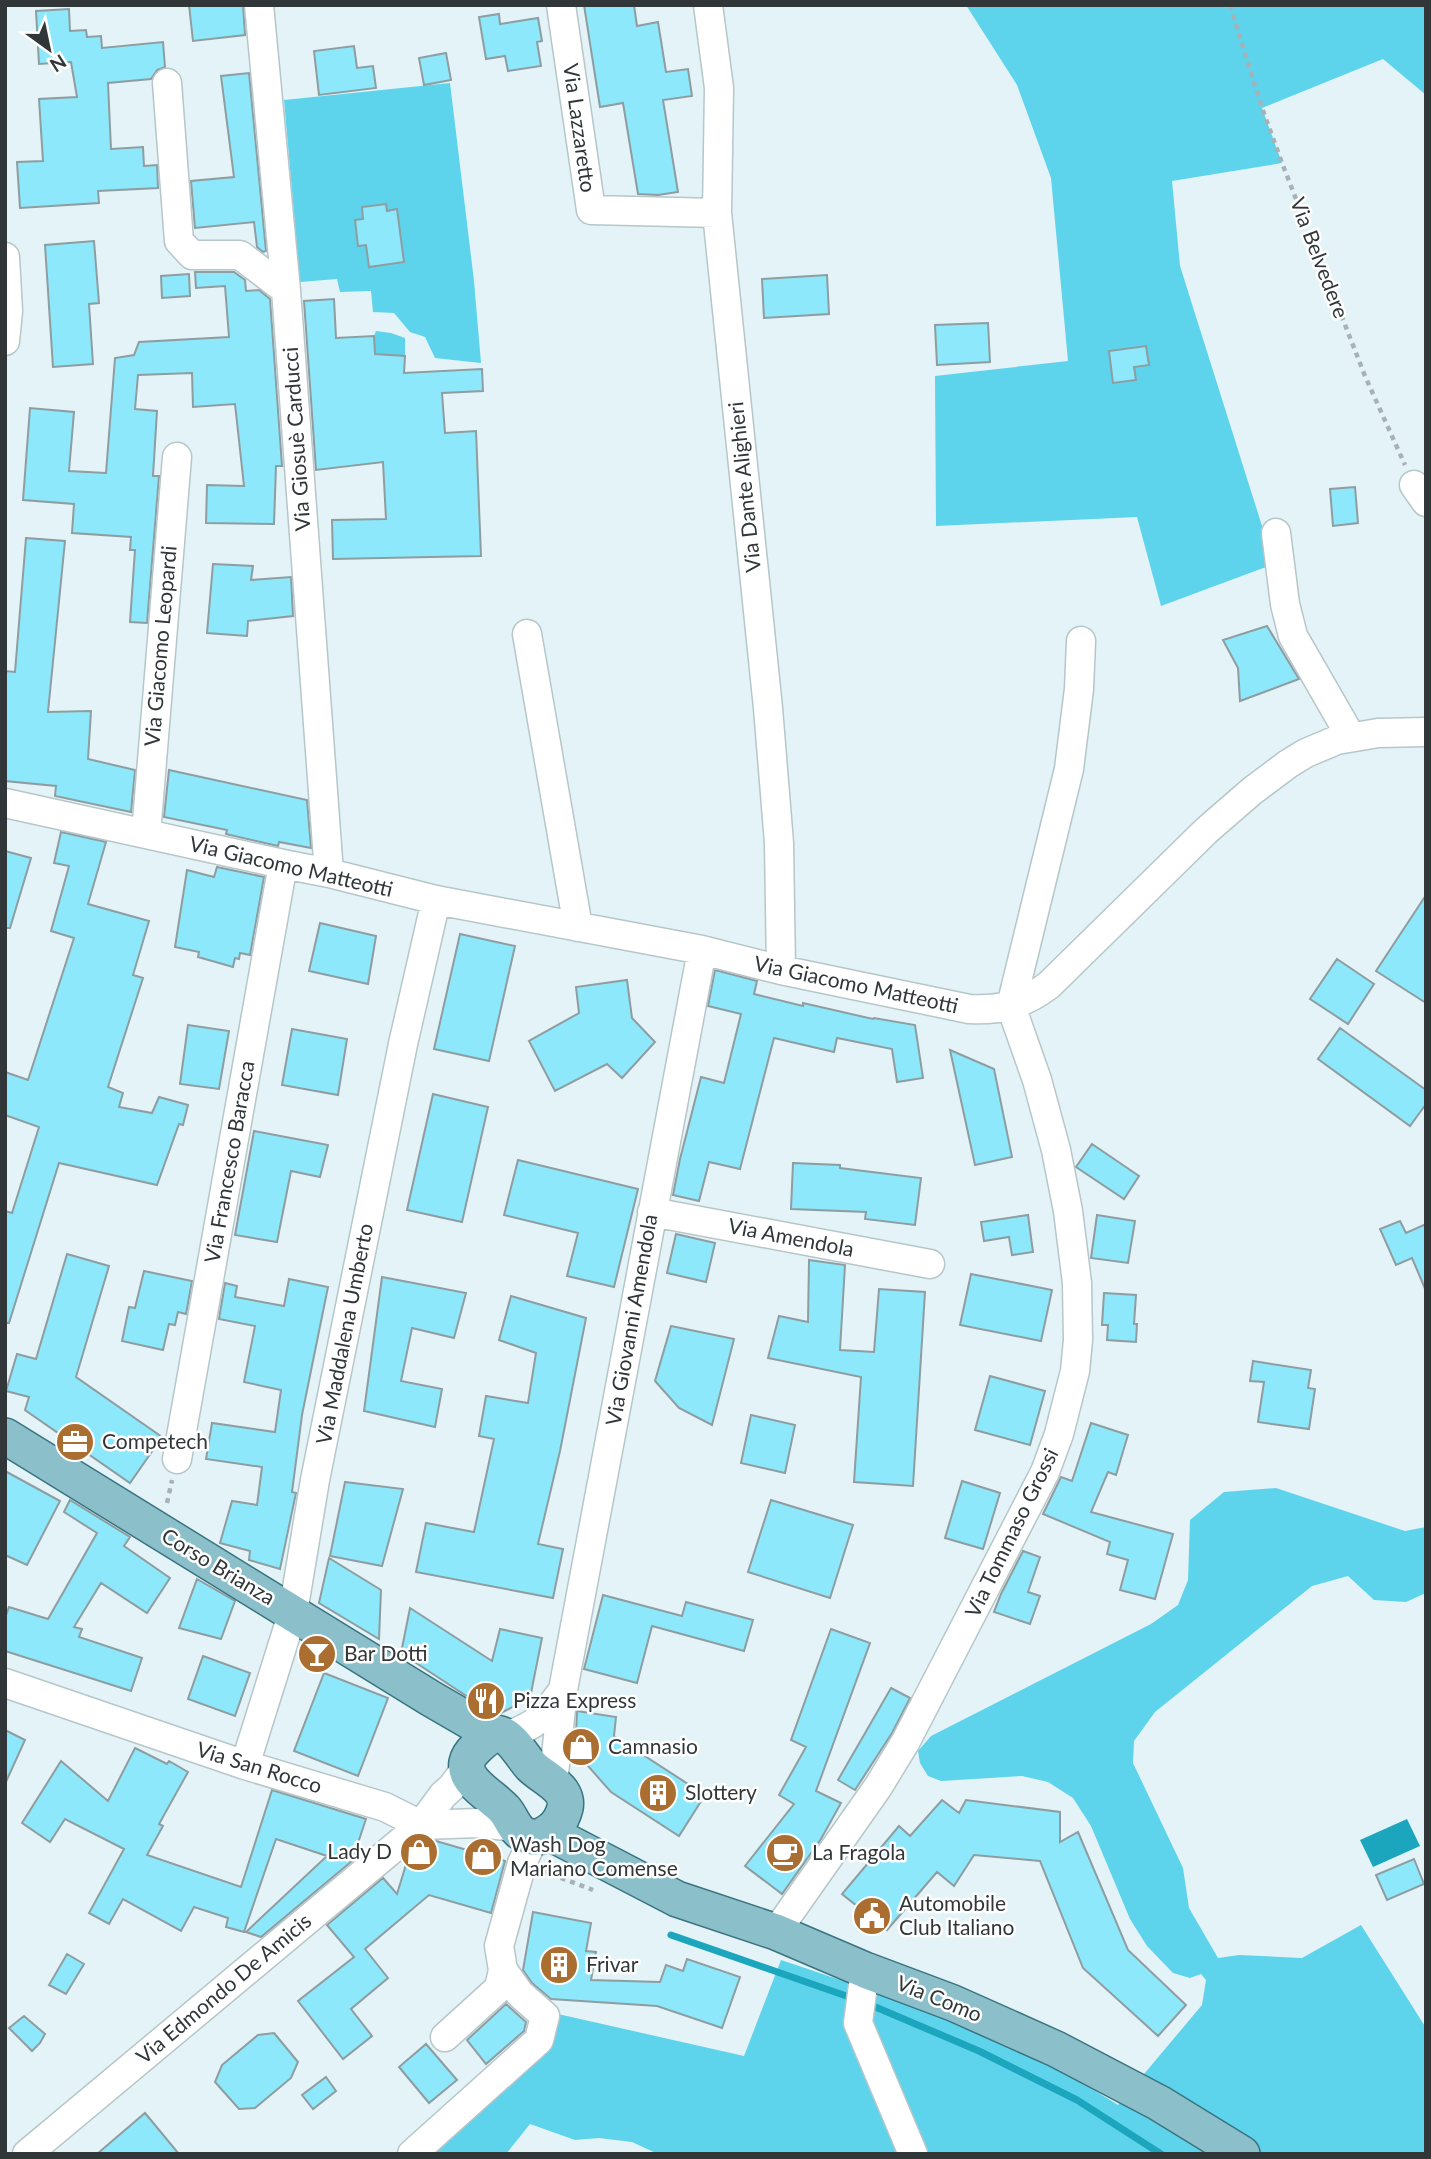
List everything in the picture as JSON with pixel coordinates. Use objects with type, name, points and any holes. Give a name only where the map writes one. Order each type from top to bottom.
[{"type":"main road","name":"Corso Brianza","points":[[5,1436],[430,1698],[448,1723],[484,1749]]},
{"type":"main road","name":"Via Como","points":[[484,1749],[534,1768],[560,1792],[624,1871]]},
{"type":"main road","points":[[484,1749],[476,1786],[533,1832],[561,1819],[564,1812],[560,1792]]},
{"type":"main road","name":"Via Como","points":[[533,1832],[624,1871],[645,1885],[677,1899],[776,1932],[865,1970],[953,2003],[1056,2049],[1159,2103],[1242,2154]]},
{"type":"street","name":"Via Giosuè Carducci","points":[[259,5],[286,290],[329,873]]},
{"type":"street","name":"Via Lazzaretto","points":[[561,5],[591,209],[717,213]]},
{"type":"street","name":"Via Dante Alighieri","points":[[708,5],[719,88],[717,213],[768,708],[779,843],[781,970]]},
{"type":"street","points":[[167,83],[179,241],[192,255],[240,255],[286,290]]},
{"type":"street","points":[[5,257],[8,311],[5,341]]},
{"type":"street","name":"Via Giacomo Leopardi","points":[[146,834],[177,457]]},
{"type":"street","points":[[1276,533],[1284,604],[1293,636],[1351,737]]},
{"type":"street","points":[[527,634],[578,927]]},
{"type":"street","points":[[1011,1006],[1069,769],[1077,715],[1081,641]]},
{"type":"street","name":"Via Giacomo Matteotti","points":[[5,803],[329,873],[436,900],[702,950],[781,970],[969,1009],[990,1010],[1011,1006],[1034,996],[1056,978],[1186,850],[1252,791],[1306,753],[1330,742],[1351,737],[1378,733],[1426,732]]},
{"type":"street","name":"Via Francesco Baracca","points":[[177,1459],[283,864]]},
{"type":"street","name":"Via Maddalena Umberto","points":[[245,1765],[293,1612],[321,1453],[403,1044],[436,900]]},
{"type":"street","name":"Via Giovanni Amendola","points":[[560,1792],[563,1690],[702,950]]},
{"type":"street","name":"Via Tommaso Grossi","points":[[776,1932],[892,1766],[1045,1472],[1062,1425],[1074,1371],[1079,1308],[1073,1242],[1050,1126],[1011,1006]]},
{"type":"street","name":"Via Amendola","points":[[652,1212],[930,1264]]},
{"type":"street","name":"Via San Rocco","points":[[5,1683],[245,1765],[385,1807],[421,1825],[478,1823],[533,1832]]},
{"type":"street","name":"Via Giovanni Amendola","points":[[484,1749],[530,1727],[544,1716],[563,1690]]},
{"type":"street","name":"Via Edmondo De Amicis","points":[[27,2154],[421,1825],[443,1795],[484,1749]]},
{"type":"street","points":[[385,1807],[443,1795]]},
{"type":"street","points":[[445,2037],[499,1988],[503,1970],[499,1946],[533,1832]]},
{"type":"street","points":[[412,2154],[538,2040],[545,2016],[520,1994],[503,1970]]},
{"type":"street","points":[[865,1970],[858,2023],[913,2154]]},
{"type":"path","name":"Via Belvedere","points":[[1230,5],[1278,152],[1365,376],[1420,494]]},
{"type":"path","points":[[161,1532],[177,1459]]},
{"type":"shaded area","points":[[966,5],[1426,5],[1426,95],[1383,59],[1262,108],[1282,163],[1172,181],[1180,266],[1274,564],[1161,606],[1137,517],[936,526],[935,376],[1068,361],[1051,178],[1017,85]]},
{"type":"shaded area","points":[[450,83],[481,363],[435,358],[425,337],[410,332],[394,313],[373,312],[371,291],[340,292],[337,279],[300,282],[284,100]],"holes":[[[386,204],[387,211],[397,209],[404,262],[369,267],[366,245],[358,246],[355,221],[363,219],[362,207]]]},
{"type":"shaded area","points":[[376,331],[405,338],[405,356],[383,355],[382,371],[404,372],[400,377],[377,378],[374,336]]},
{"type":"shaded area","points":[[1276,1488],[1405,1531],[1426,1527],[1426,1593],[1406,1602],[1374,1600],[1348,1576],[1312,1586],[1155,1712],[1134,1741],[1133,1763],[1183,1868],[1189,1908],[1218,1958],[1239,1955],[1302,1958],[1361,1925],[1426,2028],[1426,2154],[658,2154],[632,2142],[599,2138],[575,2140],[530,2124],[506,2154],[407,2154],[558,2014],[744,2056],[781,1960],[912,2006],[997,2040],[1078,2081],[1118,2105],[1202,2005],[1206,1980],[1201,1974],[1190,1978],[1173,1973],[1147,1946],[1130,1919],[1091,1826],[1073,1798],[1048,1782],[1022,1776],[941,1781],[928,1776],[920,1763],[918,1751],[931,1736],[1151,1624],[1178,1605],[1188,1580],[1190,1520],[1224,1492]]},
{"type":"shaded area","points":[[1407,1819],[1420,1846],[1373,1867],[1360,1840]]},
{"type":"building","points":[[189,5],[243,5],[245,35],[193,41]]},
{"type":"building","points":[[584,5],[634,5],[637,26],[658,22],[666,72],[688,69],[692,96],[663,100],[678,192],[638,194],[623,103],[600,107]]},
{"type":"building","points":[[69,9],[70,31],[86,30],[87,37],[101,36],[102,48],[163,42],[165,67],[157,70],[151,79],[108,83],[111,149],[143,147],[144,166],[157,165],[158,188],[98,191],[99,203],[20,208],[17,162],[43,161],[39,99],[77,97],[71,62],[39,64],[36,11]]},
{"type":"building","points":[[499,14],[500,24],[538,18],[542,41],[537,42],[541,66],[508,71],[505,56],[486,59],[479,17]]},
{"type":"building","points":[[354,46],[357,68],[373,66],[376,88],[319,95],[314,51]]},
{"type":"building","points":[[446,53],[451,80],[424,85],[419,58]]},
{"type":"building","points":[[249,73],[266,251],[263,252],[257,247],[254,222],[195,228],[191,181],[234,177],[221,76]]},
{"type":"building","points":[[386,204],[387,211],[397,209],[404,262],[369,267],[366,245],[358,246],[355,220],[363,219],[362,207]]},
{"type":"building","points":[[94,241],[99,303],[89,304],[93,364],[53,367],[45,245]]},
{"type":"building","points":[[195,272],[234,272],[245,280],[246,291],[259,290],[270,299],[282,466],[276,466],[274,524],[206,523],[207,485],[244,486],[235,404],[193,407],[192,373],[138,375],[135,409],[157,411],[153,476],[159,476],[147,623],[130,622],[135,550],[130,550],[131,537],[72,533],[74,504],[23,500],[30,408],[74,412],[69,471],[106,473],[115,358],[134,355],[139,342],[229,337],[225,286],[196,288]]},
{"type":"building","points":[[189,274],[190,296],[162,298],[161,276]]},
{"type":"building","points":[[827,275],[829,314],[764,318],[762,279]]},
{"type":"building","points":[[334,299],[336,338],[374,336],[375,354],[405,356],[404,373],[482,369],[483,391],[442,393],[445,433],[476,431],[481,556],[333,559],[332,520],[386,519],[383,462],[316,470],[304,301]]},
{"type":"building","points":[[988,323],[990,362],[937,365],[935,325]]},
{"type":"building","points":[[1146,346],[1149,365],[1134,367],[1136,380],[1113,383],[1109,351]]},
{"type":"building","points":[[1355,487],[1358,523],[1333,526],[1330,489]]},
{"type":"building","points":[[26,538],[65,541],[48,712],[91,711],[88,759],[135,770],[131,812],[55,796],[56,786],[5,781],[5,671],[15,672]]},
{"type":"building","points":[[213,564],[253,566],[251,580],[291,577],[293,616],[248,621],[247,636],[207,633]]},
{"type":"building","points":[[1267,626],[1299,679],[1240,701],[1238,668],[1223,640]]},
{"type":"building","points":[[169,770],[307,800],[311,848],[279,842],[278,846],[226,834],[227,830],[164,817]]},
{"type":"building","points":[[61,832],[106,842],[88,904],[149,921],[133,975],[143,978],[108,1087],[123,1093],[119,1107],[152,1113],[159,1097],[188,1105],[183,1125],[179,1124],[157,1185],[59,1163],[9,1323],[5,1323],[5,1211],[12,1213],[39,1127],[5,1115],[5,1072],[28,1080],[74,938],[51,931],[69,866],[54,863]]},
{"type":"building","points":[[5,851],[31,858],[10,928],[5,928]]},
{"type":"building","points":[[217,867],[264,877],[250,955],[240,953],[239,959],[235,958],[233,967],[198,957],[199,952],[175,947],[187,870],[214,877]]},
{"type":"building","points":[[1426,895],[1426,1003],[1376,971]]},
{"type":"building","points":[[320,923],[376,936],[368,984],[309,971]]},
{"type":"building","points":[[460,934],[515,946],[489,1061],[434,1049]]},
{"type":"building","points":[[1337,959],[1374,984],[1348,1024],[1310,999]]},
{"type":"building","points":[[715,970],[757,981],[754,994],[803,1006],[803,1003],[873,1019],[915,1025],[923,1078],[897,1082],[892,1049],[837,1038],[834,1052],[774,1038],[740,1169],[709,1162],[699,1201],[673,1195],[701,1077],[724,1083],[741,1014],[708,1006]]},
{"type":"building","points":[[627,980],[632,1018],[655,1042],[622,1078],[607,1064],[555,1091],[529,1041],[579,1013],[576,987]]},
{"type":"building","points":[[188,1025],[229,1031],[219,1089],[180,1084]]},
{"type":"building","points":[[1340,1028],[1426,1090],[1426,1104],[1410,1126],[1318,1059]]},
{"type":"building","points":[[292,1029],[347,1039],[338,1095],[282,1085]]},
{"type":"building","points":[[950,1050],[994,1069],[1012,1157],[975,1165]]},
{"type":"building","points":[[433,1094],[488,1107],[462,1222],[407,1210]]},
{"type":"building","points":[[254,1131],[328,1145],[320,1177],[291,1171],[277,1242],[235,1235]]},
{"type":"building","points":[[1092,1144],[1139,1176],[1124,1199],[1076,1167]]},
{"type":"building","points":[[518,1160],[638,1189],[614,1287],[567,1276],[578,1233],[504,1215]]},
{"type":"building","points":[[793,1163],[840,1165],[840,1168],[921,1178],[915,1225],[865,1219],[866,1212],[791,1209]]},
{"type":"building","points":[[1028,1215],[1033,1252],[1012,1255],[1009,1237],[984,1241],[981,1222]]},
{"type":"building","points":[[1097,1215],[1135,1221],[1128,1263],[1091,1258]]},
{"type":"building","points":[[1400,1221],[1406,1233],[1426,1224],[1426,1291],[1412,1258],[1396,1265],[1380,1229]]},
{"type":"building","points":[[676,1234],[715,1243],[706,1282],[667,1273]]},
{"type":"building","points":[[67,1254],[109,1266],[76,1377],[162,1437],[130,1483],[25,1410],[29,1397],[6,1391],[17,1354],[36,1359]]},
{"type":"building","points":[[809,1260],[845,1265],[840,1350],[874,1352],[879,1289],[925,1292],[913,1486],[854,1482],[861,1377],[768,1358],[779,1316],[808,1322]]},
{"type":"building","points":[[144,1271],[192,1281],[186,1314],[178,1312],[175,1325],[169,1324],[163,1350],[122,1341],[129,1307],[135,1308]]},
{"type":"building","points":[[971,1274],[1052,1290],[1041,1341],[960,1325]]},
{"type":"building","points":[[382,1277],[466,1293],[454,1338],[412,1328],[401,1381],[442,1389],[435,1427],[364,1411]]},
{"type":"building","points":[[289,1279],[328,1287],[302,1415],[292,1492],[296,1493],[280,1569],[249,1560],[250,1551],[220,1543],[232,1501],[257,1505],[262,1467],[206,1459],[212,1423],[275,1432],[281,1390],[244,1382],[255,1326],[219,1319],[225,1283],[237,1286],[235,1297],[284,1306]]},
{"type":"building","points":[[1104,1293],[1136,1295],[1136,1342],[1107,1340],[1108,1325],[1102,1325]]},
{"type":"building","points":[[511,1296],[586,1318],[560,1451],[538,1544],[563,1549],[553,1598],[416,1572],[426,1523],[474,1532],[494,1439],[479,1436],[486,1396],[528,1403],[536,1353],[499,1340]]},
{"type":"building","points":[[671,1326],[734,1339],[712,1425],[679,1408],[655,1381]]},
{"type":"building","points":[[1253,1361],[1311,1370],[1308,1388],[1315,1389],[1309,1429],[1258,1422],[1264,1382],[1250,1381]]},
{"type":"building","points":[[990,1376],[1045,1391],[1030,1445],[975,1430]]},
{"type":"building","points":[[751,1415],[795,1425],[785,1473],[741,1463]]},
{"type":"building","points":[[1091,1423],[1128,1435],[1116,1475],[1108,1472],[1091,1512],[1173,1534],[1155,1599],[1120,1590],[1128,1560],[1107,1554],[1110,1542],[1043,1514],[1061,1477],[1072,1481]]},
{"type":"building","points":[[5,1471],[60,1501],[27,1565],[5,1555]]},
{"type":"building","points":[[962,1481],[1000,1493],[983,1549],[945,1538]]},
{"type":"building","points":[[345,1482],[403,1489],[382,1566],[330,1556]]},
{"type":"building","points":[[70,1500],[130,1537],[124,1546],[170,1578],[147,1613],[101,1583],[74,1627],[82,1629],[79,1637],[142,1658],[131,1691],[5,1651],[5,1618],[9,1607],[48,1619],[97,1533],[64,1512]]},
{"type":"building","points":[[771,1500],[853,1525],[830,1598],[748,1572]]},
{"type":"building","points":[[1023,1551],[1040,1557],[1028,1592],[1040,1596],[1030,1624],[994,1612]]},
{"type":"building","points":[[329,1558],[381,1590],[379,1639],[319,1603]]},
{"type":"building","points":[[197,1579],[235,1601],[221,1639],[179,1628]]},
{"type":"building","points":[[603,1595],[682,1616],[686,1602],[753,1620],[744,1651],[652,1626],[637,1683],[584,1669]]},
{"type":"building","points":[[410,1608],[492,1661],[500,1629],[542,1638],[530,1698],[501,1713],[472,1692],[468,1697],[401,1653]]},
{"type":"building","points":[[831,1629],[870,1643],[816,1791],[841,1803],[821,1839],[782,1894],[745,1866],[794,1804],[779,1795],[806,1747],[791,1740]]},
{"type":"building","points":[[203,1656],[250,1673],[235,1716],[188,1699]]},
{"type":"building","points":[[324,1673],[388,1698],[358,1776],[294,1751]]},
{"type":"building","points":[[891,1688],[910,1698],[892,1733],[855,1790],[838,1780]]},
{"type":"building","points":[[577,1711],[616,1717],[614,1736],[705,1795],[679,1836],[611,1792],[588,1766],[576,1736]]},
{"type":"building","points":[[5,1730],[25,1740],[5,1784]]},
{"type":"building","points":[[135,1748],[167,1764],[169,1761],[188,1772],[159,1824],[163,1826],[147,1855],[241,1887],[272,1790],[366,1819],[352,1861],[261,1937],[246,1932],[327,1856],[276,1839],[244,1932],[226,1927],[228,1918],[194,1907],[181,1931],[123,1899],[109,1924],[89,1913],[124,1849],[65,1819],[50,1842],[22,1823],[61,1761],[108,1801]]},
{"type":"building","points":[[942,1800],[959,1813],[966,1800],[1060,1812],[1060,1842],[1078,1832],[1128,1950],[1186,2005],[1158,2036],[1083,1968],[1040,1861],[974,1855],[954,1886],[937,1872],[887,1930],[842,1894],[899,1826],[910,1836]]},
{"type":"building","points":[[427,1841],[436,1841],[505,1861],[491,1913],[429,1895],[365,1949],[388,1978],[351,2009],[372,2036],[343,2059],[298,2001],[354,1957],[327,1925],[383,1878],[397,1894],[408,1858],[419,1848],[424,1850]]},
{"type":"building","points":[[1414,1859],[1424,1884],[1387,1900],[1376,1875]]},
{"type":"building","name":"Frivar","points":[[533,1912],[591,1923],[586,1951],[596,1952],[591,1980],[660,1982],[666,1965],[683,1971],[687,1959],[740,1977],[722,2028],[657,2006],[551,1999],[532,1983],[523,1970]]},
{"type":"building","points":[[67,1954],[84,1964],[66,1994],[49,1985]]},
{"type":"building","points":[[506,2004],[526,2022],[524,2031],[486,2064],[467,2040]]},
{"type":"building","points":[[24,2016],[45,2034],[32,2051],[9,2028]]},
{"type":"building","points":[[274,2033],[298,2062],[291,2078],[255,2108],[239,2109],[215,2082],[222,2065],[258,2035]]},
{"type":"building","points":[[426,2044],[457,2080],[429,2103],[399,2067]]},
{"type":"building","points":[[326,2077],[336,2091],[313,2109],[302,2095]]},
{"type":"building","points":[[145,2113],[179,2154],[97,2154]]},
{"type":"waterway","points":[[671,1935],[855,1999]]},
{"type":"waterway","points":[[866,2003],[979,2051],[1077,2100],[1161,2154]]},
{"type":"place","name":"Competech","points":[[75,1442]]},
{"type":"place","name":"Bar Dotti","points":[[317,1654]]},
{"type":"place","name":"Pizza Express","points":[[486,1701]]},
{"type":"place","name":"Camnasio","points":[[581,1747]]},
{"type":"place","name":"Slottery","points":[[658,1793]]},
{"type":"place","name":"Lady D","points":[[419,1852]]},
{"type":"place","name":"La Fragola","points":[[785,1853]]},
{"type":"place","name":"Wash Dog Mariano Comense","points":[[483,1857]]},
{"type":"place","name":"Automobile Club Italiano","points":[[872,1916]]},
{"type":"place","name":"Frivar","points":[[559,1965]]}]
